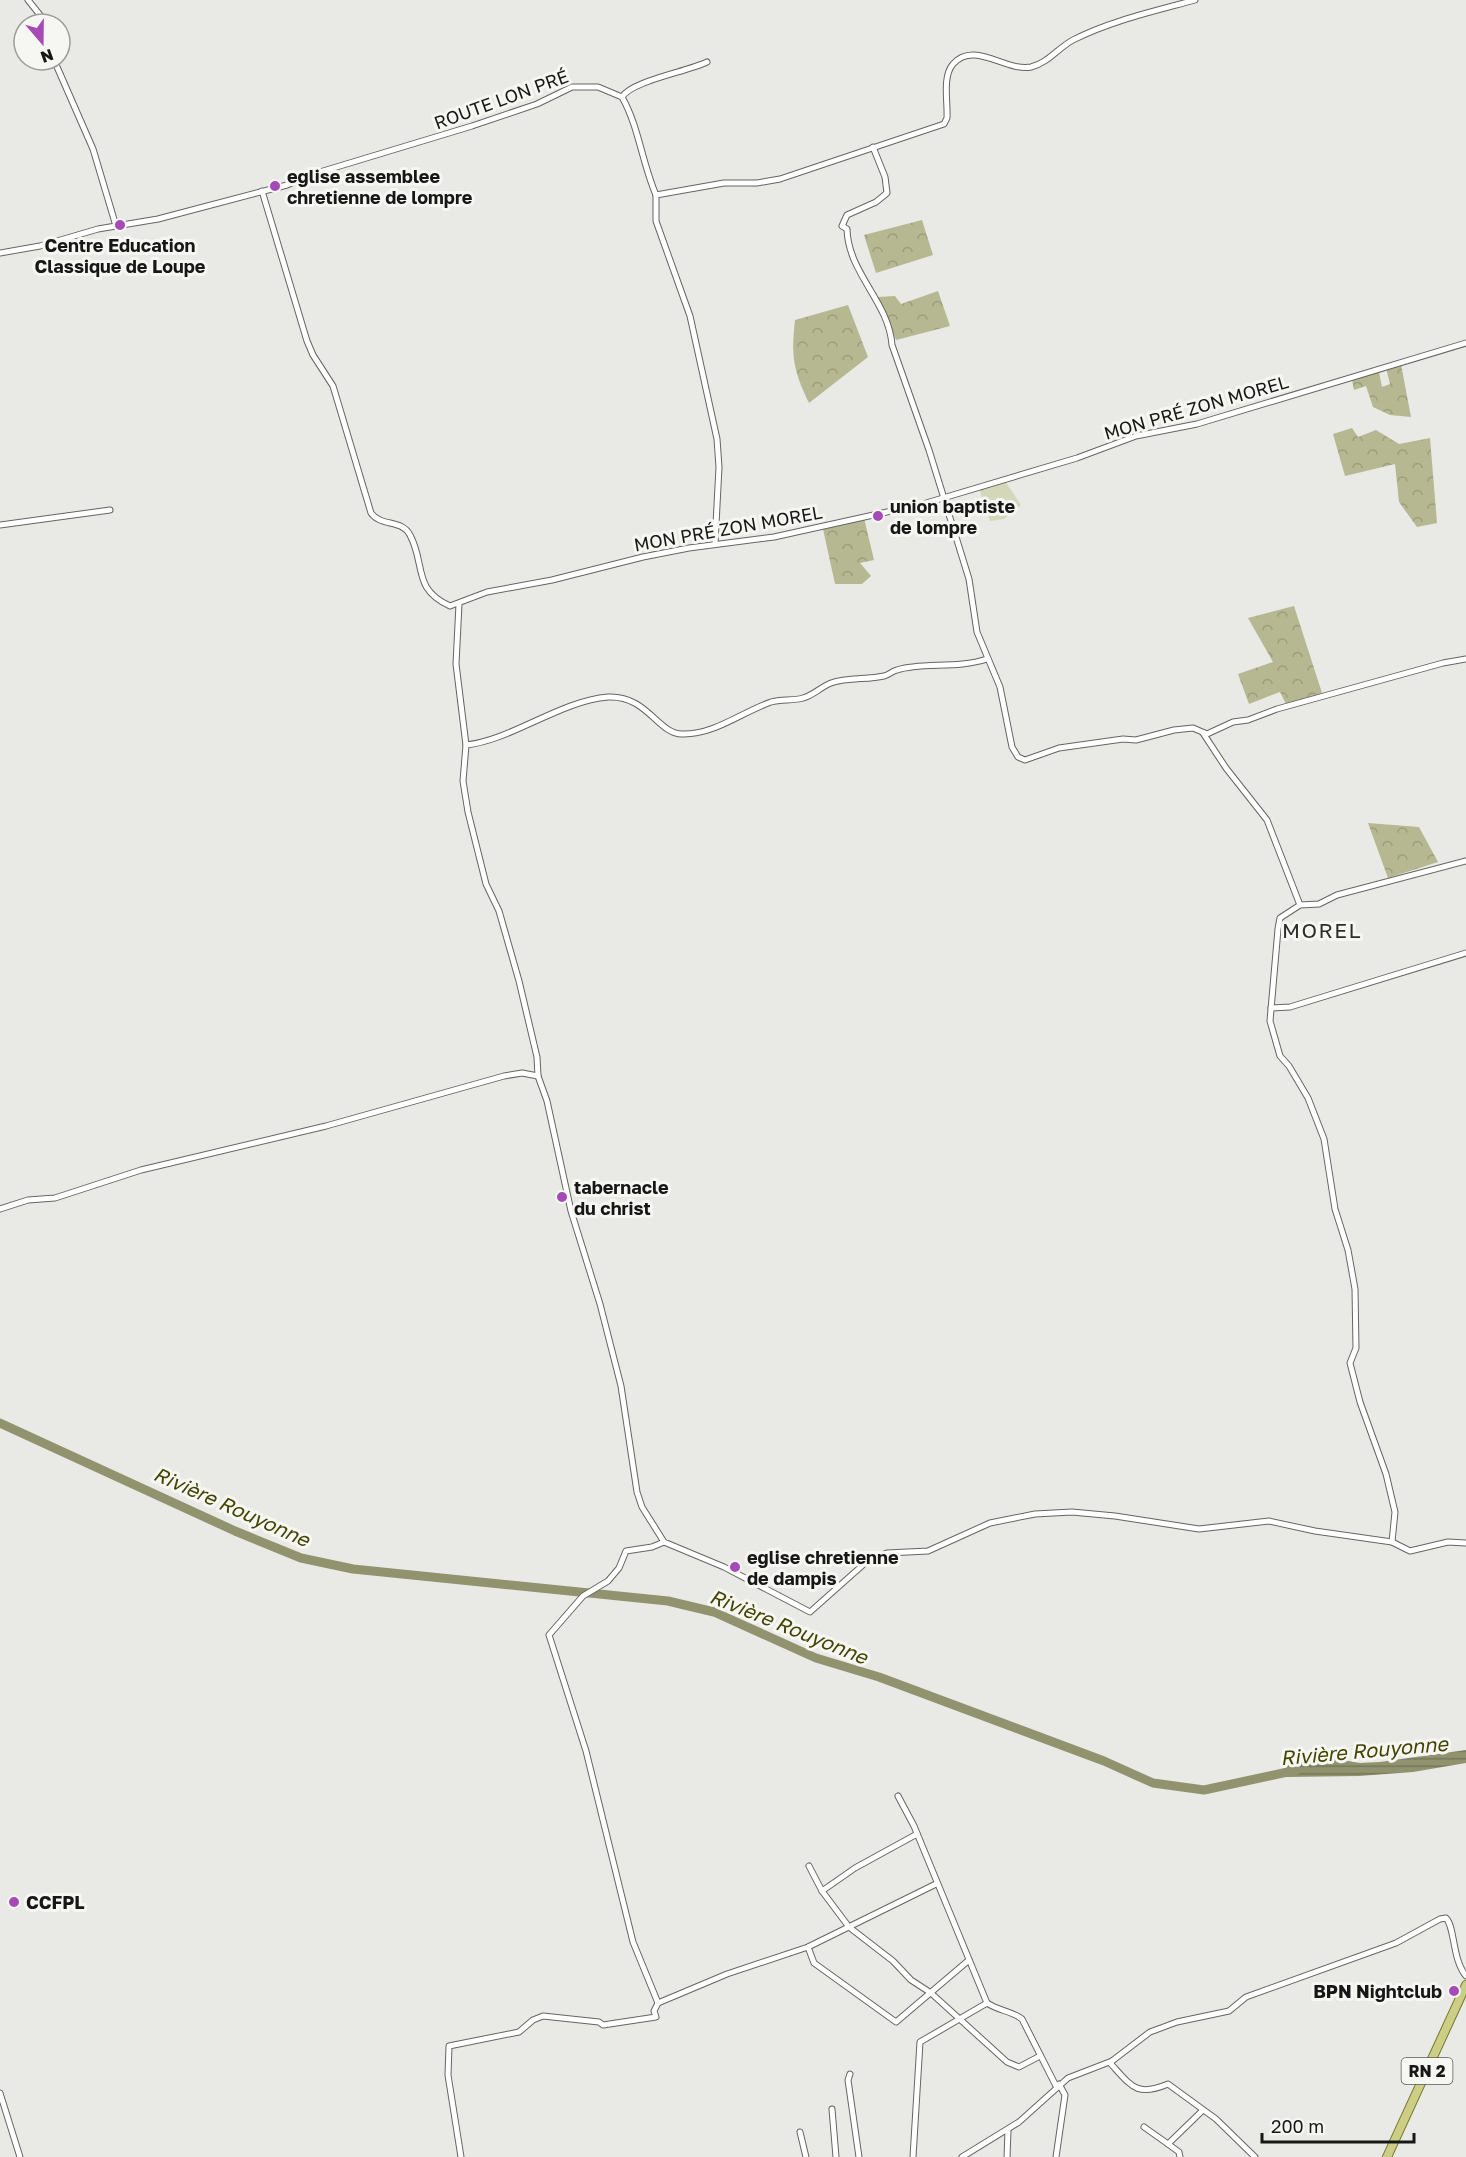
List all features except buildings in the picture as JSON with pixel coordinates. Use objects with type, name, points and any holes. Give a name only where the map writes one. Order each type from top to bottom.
[{"type":"main road","name":"RN 2","points":[[1387,2157],[1466,1984]]},
{"type":"street","points":[[28,0],[38,12]]},
{"type":"street","points":[[656,195],[724,183],[757,183],[780,179],[944,124],[947,118],[948,74],[953,64],[961,59],[984,55],[1012,67],[1032,67],[1045,62],[1073,40],[1097,30],[1196,0]]},
{"type":"street","points":[[707,62],[672,76],[638,84],[626,89],[622,97],[633,121],[645,168],[656,195],[656,221],[690,316],[717,439],[719,468],[715,544]]},
{"type":"street","points":[[59,72],[93,149],[116,226]]},
{"type":"street","name":"ROUTE LON PRÉ","points":[[0,253],[40,246],[116,226],[158,219],[262,192],[537,104],[572,87],[598,87],[622,97]]},
{"type":"street","points":[[873,147],[885,177],[886,193],[876,202],[847,215],[842,226],[847,229],[854,264],[882,311],[891,334],[892,345],[969,579],[977,632],[1000,687],[1012,747],[1018,757],[1025,760],[1059,748],[1123,739],[1136,740],[1174,730],[1193,728],[1207,734],[1233,722],[1248,720],[1277,709],[1443,663],[1466,659]]},
{"type":"street","points":[[262,192],[307,341],[337,396],[357,476],[370,513],[380,522],[399,525],[405,529],[411,536],[418,568],[429,592],[436,600],[450,606],[459,604],[456,664],[466,745],[463,781],[468,812],[486,884],[499,911],[531,1026],[538,1076],[547,1101],[570,1211],[600,1304],[621,1386],[637,1492],[642,1507],[664,1542],[724,1567],[810,1612],[864,1564],[876,1557],[887,1553],[928,1551],[990,1523],[1035,1514],[1072,1512],[1200,1528],[1269,1521],[1315,1532],[1392,1542],[1410,1551],[1448,1542],[1466,1543]]},
{"type":"street","name":"MON PRÉ ZON MOREL","points":[[459,604],[503,588],[552,580],[643,557],[842,524],[944,498],[1077,458],[1136,436],[1197,424],[1466,343]]},
{"type":"street","points":[[0,525],[110,510]]},
{"type":"street","points":[[466,745],[482,743],[537,719],[606,697],[634,702],[654,716],[666,729],[680,735],[694,733],[725,724],[772,702],[804,698],[831,683],[886,676],[897,669],[972,664],[987,659]]},
{"type":"street","points":[[1202,732],[1226,768],[1267,820],[1300,905]]},
{"type":"street","points":[[1392,1542],[1395,1512],[1386,1474],[1360,1402],[1350,1363],[1356,1348],[1355,1289],[1348,1250],[1335,1209],[1324,1139],[1308,1098],[1289,1066],[1280,1056],[1270,1021],[1280,918],[1300,905],[1319,904],[1337,895],[1466,861]]},
{"type":"street","points":[[1271,1008],[1290,1006],[1466,953]]},
{"type":"street","points":[[0,1209],[28,1200],[56,1198],[141,1170],[326,1126],[504,1076],[522,1073],[538,1076]]},
{"type":"street","points":[[658,2003],[633,1942],[586,1751],[549,1635],[583,1596],[608,1581],[619,1568],[626,1551],[652,1547],[664,1542]]},
{"type":"street","points":[[898,1796],[917,1834],[987,2003],[999,2011],[1016,2014],[1022,2019],[1040,2056],[1065,2095],[1056,2157]]},
{"type":"street","points":[[822,1890],[855,1868],[917,1834]]},
{"type":"street","points":[[809,1866],[822,1890],[849,1927],[893,1961],[911,1980],[931,1993],[1016,2067],[1040,2056]]},
{"type":"street","points":[[461,2157],[448,2075],[450,2046],[519,2032],[533,2020],[543,2016],[599,2022],[603,2025],[656,2017],[654,2011],[658,2003],[727,1974],[808,1947],[936,1884]]},
{"type":"street","points":[[962,2157],[1008,2130],[1058,2085],[1112,2061],[1150,2032],[1177,2022],[1229,2011],[1246,1997],[1396,1943],[1443,1918],[1450,1923],[1455,1956],[1466,1976]]},
{"type":"street","points":[[808,1947],[814,1963],[896,2022],[969,1960]]},
{"type":"street","points":[[913,2157],[919,2046],[924,2037],[987,2003]]},
{"type":"street","points":[[1112,2061],[1111,2064],[1122,2076],[1139,2090],[1148,2092],[1168,2084],[1216,2119],[1255,2157]]},
{"type":"street","points":[[850,2074],[848,2080],[859,2157]]},
{"type":"street","points":[[0,2093],[3,2112],[20,2157]]},
{"type":"street","points":[[832,2109],[836,2157]]},
{"type":"street","points":[[1168,2144],[1202,2111]]},
{"type":"street","points":[[1144,2127],[1179,2152],[1180,2157]]},
{"type":"street","points":[[1008,2130],[1008,2157]]},
{"type":"street","points":[[800,2132],[806,2157]]},
{"type":"green space","points":[[922,220],[933,255],[876,273],[864,235]]},
{"type":"green space","points":[[938,291],[950,326],[896,340],[878,297],[895,296],[901,304]]},
{"type":"green space","points":[[848,305],[868,357],[809,403],[796,372],[793,344],[795,320]]},
{"type":"green space","points":[[1401,364],[1411,417],[1390,415],[1373,407],[1366,386],[1354,390],[1352,380],[1379,372],[1382,387],[1390,384],[1386,368]]},
{"type":"green space","points":[[1352,428],[1358,437],[1376,430],[1399,444],[1430,438],[1437,523],[1417,527],[1399,502],[1395,464],[1345,476],[1333,434]]},
{"type":"green space","points":[[1005,481],[1021,505],[1004,519],[990,521],[979,488]]},
{"type":"green space","points":[[864,518],[874,560],[860,563],[871,576],[862,584],[835,584],[823,529]]},
{"type":"green space","points":[[1294,606],[1322,693],[1286,704],[1280,692],[1249,704],[1238,674],[1273,662],[1248,618]]},
{"type":"green space","points":[[1368,823],[1419,827],[1438,862],[1388,878]]},
{"type":"shaded area","points":[[1466,1750],[1466,1763],[1413,1772],[1359,1776],[1287,1777],[1282,1764],[1331,1758],[1360,1763],[1380,1762]]},
{"type":"waterway","name":"Rivière Rouyonne","points":[[0,1423],[235,1531],[301,1558],[353,1569],[668,1601],[714,1612],[816,1658],[879,1677],[1104,1761],[1153,1783],[1204,1790],[1297,1770]]},
{"type":"place","name":"eglise assemblee chretienne de lompre","points":[[275,186]]},
{"type":"place","name":"Centre Education Classique de Loupe","points":[[120,225]]},
{"type":"place","name":"union baptiste de lompre","points":[[878,516]]},
{"type":"place","name":"tabernacle du christ","points":[[562,1197]]},
{"type":"place","name":"eglise chretienne de dampis","points":[[735,1567]]},
{"type":"place","name":"CCFPL","points":[[14,1902]]},
{"type":"place","name":"BPN Nightclub","points":[[1454,1991]]},
{"type":"district","name":"MOREL","points":[[1322,930]]}]
